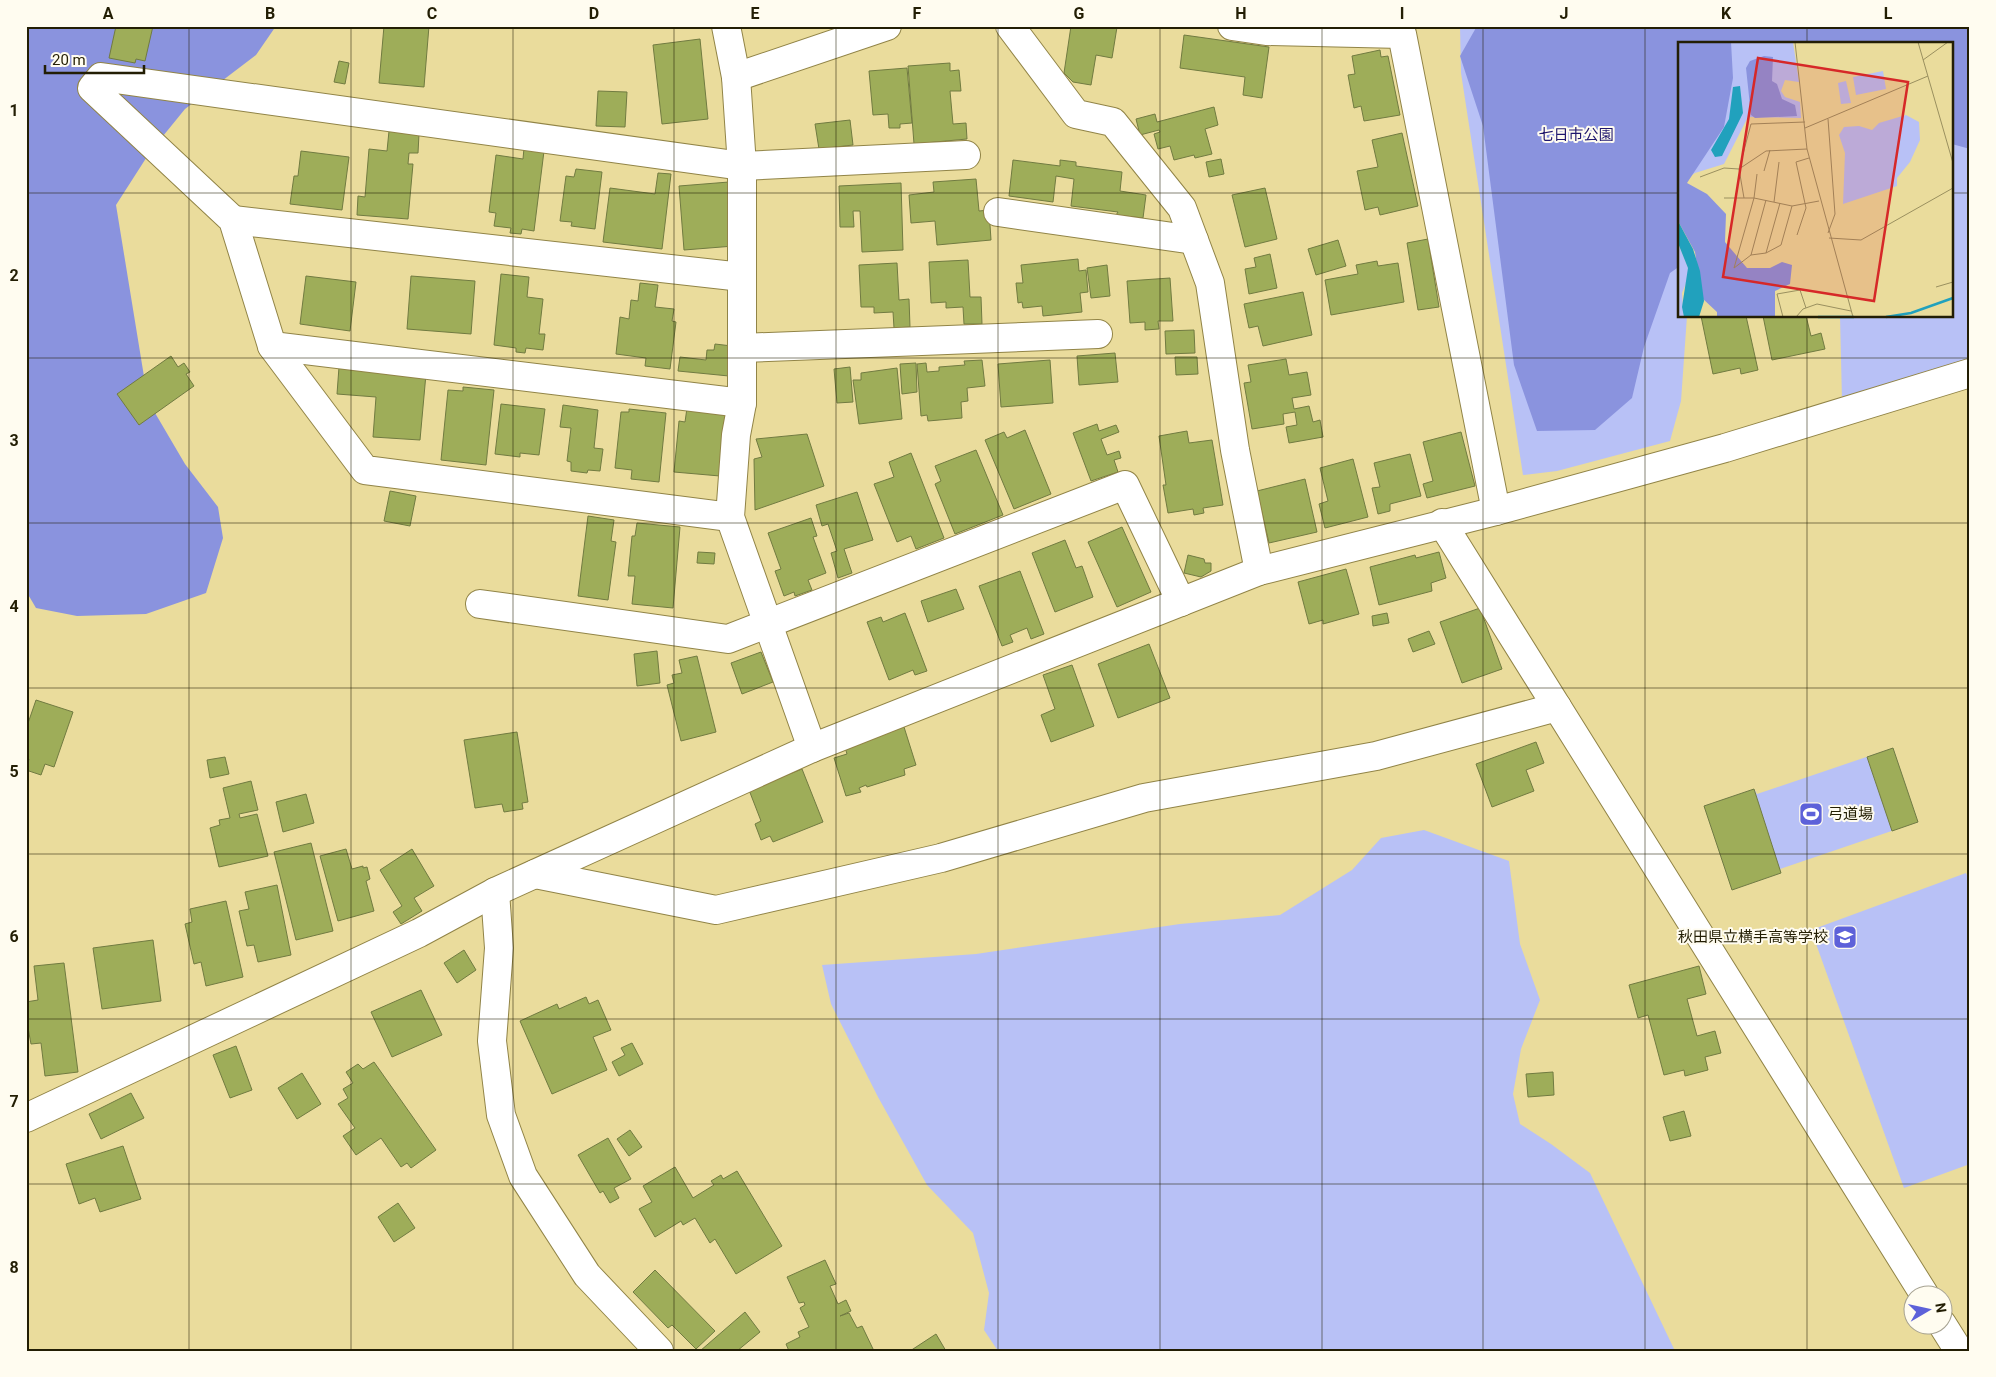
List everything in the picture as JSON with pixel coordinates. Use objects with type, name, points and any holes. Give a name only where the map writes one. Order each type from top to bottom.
[{"type":"street","points":[[726,26],[736,76],[742,166],[742,403],[736,436],[730,517],[812,748]]},
{"type":"street","points":[[736,76],[887,26]]},
{"type":"street","points":[[1010,26],[1076,114],[1113,122],[1182,208],[1210,283],[1234,450],[1259,571]]},
{"type":"street","points":[[1232,26],[1266,31],[1402,34],[1496,511]]},
{"type":"street","points":[[730,517],[365,470],[272,346],[233,220],[92,88],[101,77],[742,166],[966,155]]},
{"type":"street","points":[[998,212],[1194,240]]},
{"type":"street","points":[[233,220],[742,277]]},
{"type":"street","points":[[742,348],[1098,334]]},
{"type":"street","points":[[272,346],[742,403]]},
{"type":"street","points":[[26,1118],[419,933],[495,892],[812,748],[1259,571],[1442,523],[1496,511],[1725,448],[1970,373]]},
{"type":"street","points":[[480,604],[728,639],[1125,485],[1181,602]]},
{"type":"street","points":[[1442,523],[1918,1284]]},
{"type":"street","points":[[535,874],[716,910],[941,858],[1144,798],[1376,756],[1557,708]]},
{"type":"street","points":[[495,892],[500,948],[492,1041],[501,1115],[523,1176],[587,1275],[659,1351]]},
{"type":"street","points":[[1948,1334],[1959,1351]]},
{"type":"green space","points":[[26,26],[276,26],[256,55],[185,109],[150,152],[116,205],[148,401],[185,464],[218,507],[223,538],[206,593],[146,614],[77,616],[36,608],[26,591]]},
{"type":"green space","name":"七日市公園","points":[[1460,26],[1970,26],[1970,362],[1842,401],[1840,318],[1954,318],[1954,42],[1678,42],[1678,318],[1687,318],[1681,401],[1670,441],[1557,471],[1523,475],[1461,73]]},
{"type":"green space","name":"七日市公園","points":[[1477,26],[1970,26],[1970,149],[1954,145],[1954,42],[1678,42],[1678,267],[1670,273],[1644,347],[1632,398],[1595,430],[1537,431],[1514,365],[1483,126],[1460,56]]},
{"type":"green space","name":"弓道場","points":[[1893,748],[1918,822],[1780,869],[1781,873],[1732,890],[1704,806],[1754,789],[1757,794]]},
{"type":"green space","points":[[1424,830],[1509,861],[1520,944],[1540,1000],[1521,1049],[1513,1094],[1520,1124],[1590,1173],[1675,1351],[998,1351],[984,1330],[989,1293],[973,1233],[927,1185],[878,1097],[831,1004],[822,965],[976,954],[1180,924],[1280,915],[1352,870],[1381,838]]},
{"type":"green space","points":[[1966,873],[1970,883],[1970,1164],[1904,1188],[1811,930]]},
{"type":"building","points":[[116,26],[153,26],[145,61],[136,59],[135,63],[109,58]]},
{"type":"building","points":[[384,26],[429,26],[424,87],[379,83]]},
{"type":"building","points":[[1071,26],[1117,27],[1112,58],[1096,55],[1091,85],[1073,82],[1064,73]]},
{"type":"building","points":[[1184,35],[1269,47],[1262,98],[1243,95],[1245,77],[1180,68]]},
{"type":"building","points":[[700,39],[708,119],[662,124],[653,45]]},
{"type":"building","points":[[1380,50],[1381,57],[1388,56],[1400,115],[1364,121],[1361,106],[1354,108],[1348,75],[1355,74],[1352,56]]},
{"type":"building","points":[[339,61],[349,63],[345,84],[334,82]]},
{"type":"building","points":[[950,63],[950,71],[959,70],[961,91],[950,91],[953,124],[966,123],[967,139],[914,144],[908,66]]},
{"type":"building","points":[[907,68],[912,123],[900,124],[900,128],[889,128],[888,114],[873,115],[869,71]]},
{"type":"building","points":[[598,91],[627,92],[625,127],[596,126]]},
{"type":"building","points":[[1214,107],[1218,125],[1205,129],[1212,154],[1195,158],[1194,155],[1174,160],[1170,146],[1158,149],[1154,134],[1160,132],[1159,130],[1140,135],[1136,119],[1155,114],[1157,122]]},
{"type":"building","points":[[850,120],[853,145],[819,149],[815,124]]},
{"type":"building","points":[[389,131],[419,134],[418,153],[409,153],[408,164],[413,164],[408,219],[357,215],[358,196],[365,197],[369,149],[387,151]]},
{"type":"building","points":[[1402,133],[1418,206],[1380,215],[1378,207],[1365,210],[1357,171],[1378,167],[1372,140]]},
{"type":"building","points":[[524,148],[544,151],[534,231],[522,229],[521,234],[510,233],[511,228],[494,226],[496,213],[489,212],[496,155],[523,159]]},
{"type":"building","points":[[301,151],[349,157],[342,210],[290,204],[294,176],[298,176]]},
{"type":"building","points":[[1221,159],[1224,174],[1209,177],[1206,162]]},
{"type":"building","points":[[1013,160],[1060,166],[1060,160],[1076,162],[1076,166],[1122,172],[1120,191],[1146,195],[1143,218],[1116,215],[1118,212],[1071,206],[1074,179],[1056,176],[1053,202],[1009,196]]},
{"type":"building","points":[[576,169],[602,172],[595,229],[571,226],[572,222],[560,221],[566,176],[574,177]]},
{"type":"building","points":[[658,173],[671,174],[662,249],[603,242],[610,188],[655,194]]},
{"type":"building","points":[[976,179],[979,211],[989,210],[991,240],[937,245],[935,221],[911,223],[909,195],[934,192],[933,182]]},
{"type":"building","points":[[729,182],[734,246],[684,250],[679,186]]},
{"type":"building","points":[[901,183],[903,250],[862,252],[860,211],[853,211],[854,227],[840,227],[839,186]]},
{"type":"building","points":[[1265,188],[1277,239],[1245,247],[1232,195]]},
{"type":"building","points":[[1428,239],[1439,307],[1418,310],[1407,243]]},
{"type":"building","points":[[1338,240],[1346,266],[1316,275],[1308,249]]},
{"type":"building","points":[[1270,254],[1277,288],[1249,294],[1245,269],[1256,267],[1254,258]]},
{"type":"building","points":[[1078,259],[1079,271],[1086,270],[1088,292],[1080,293],[1082,312],[1043,316],[1042,306],[1023,308],[1022,302],[1018,303],[1016,283],[1023,283],[1021,265]]},
{"type":"building","points":[[968,260],[970,297],[981,297],[982,324],[964,324],[963,307],[946,308],[946,302],[931,303],[929,262]]},
{"type":"building","points":[[1377,261],[1378,266],[1398,263],[1404,302],[1331,315],[1325,280],[1358,274],[1356,265]]},
{"type":"building","points":[[897,263],[899,300],[909,299],[910,327],[894,328],[893,312],[874,313],[874,307],[861,307],[859,265]]},
{"type":"building","points":[[1107,265],[1110,296],[1091,298],[1087,268]]},
{"type":"building","points":[[501,274],[529,277],[527,297],[543,299],[539,334],[545,334],[543,350],[526,348],[525,353],[516,352],[516,348],[494,345]]},
{"type":"building","points":[[306,276],[356,282],[350,331],[300,324]]},
{"type":"building","points":[[411,276],[475,281],[471,334],[407,329]]},
{"type":"building","points":[[1170,278],[1173,321],[1158,321],[1159,329],[1145,330],[1145,322],[1130,323],[1127,281]]},
{"type":"building","points":[[640,283],[658,285],[655,307],[674,309],[672,321],[676,322],[670,369],[645,366],[646,358],[616,354],[620,317],[629,319],[631,300],[638,301]]},
{"type":"building","points":[[1303,292],[1312,335],[1263,346],[1258,326],[1249,328],[1244,304]]},
{"type":"building","points":[[1701,318],[1746,318],[1758,370],[1741,374],[1740,368],[1713,374]]},
{"type":"building","points":[[1763,318],[1806,318],[1811,336],[1821,333],[1825,349],[1772,360]]},
{"type":"building","points":[[1194,330],[1195,353],[1166,354],[1165,331]]},
{"type":"building","points":[[715,344],[732,346],[729,376],[678,371],[680,357],[706,360],[707,350],[714,350]]},
{"type":"building","points":[[1115,353],[1118,382],[1079,385],[1077,356]]},
{"type":"building","points":[[171,356],[178,367],[184,363],[190,372],[186,374],[194,386],[139,425],[117,394]]},
{"type":"building","points":[[1175,357],[1197,357],[1198,374],[1176,375]]},
{"type":"building","points":[[1286,359],[1289,375],[1307,372],[1311,395],[1292,398],[1294,409],[1309,406],[1313,422],[1320,420],[1323,437],[1289,443],[1286,427],[1297,425],[1295,412],[1283,414],[1284,424],[1252,429],[1244,383],[1251,382],[1248,365]]},
{"type":"building","points":[[982,360],[985,386],[967,388],[968,401],[961,402],[962,418],[928,421],[927,415],[921,416],[917,364],[926,363],[927,372],[939,371],[939,367],[965,365],[964,361]]},
{"type":"building","points":[[1050,360],[1053,403],[1001,407],[998,364]]},
{"type":"building","points":[[916,363],[917,392],[902,394],[900,364]]},
{"type":"building","points":[[339,367],[426,374],[420,440],[373,437],[376,397],[337,394]]},
{"type":"building","points":[[850,367],[853,402],[837,403],[834,369]]},
{"type":"building","points":[[897,368],[902,419],[859,424],[853,380],[861,380],[861,373]]},
{"type":"building","points":[[463,387],[494,390],[486,465],[441,460],[448,390],[463,391]]},
{"type":"building","points":[[501,404],[545,409],[539,455],[520,453],[520,457],[495,454]]},
{"type":"building","points":[[563,405],[598,410],[594,448],[603,449],[600,471],[588,470],[587,473],[571,471],[571,462],[567,461],[571,428],[560,427]]},
{"type":"building","points":[[687,408],[726,412],[720,476],[674,472],[679,421],[685,422]]},
{"type":"building","points":[[629,409],[666,413],[659,482],[631,479],[632,470],[615,468],[621,412],[629,412]]},
{"type":"building","points":[[1097,424],[1099,431],[1116,425],[1119,432],[1101,439],[1107,455],[1119,451],[1121,458],[1114,460],[1118,472],[1091,481],[1073,433]]},
{"type":"building","points":[[1025,430],[1051,494],[1014,509],[985,440],[1004,432],[1007,438]]},
{"type":"building","points":[[1187,431],[1189,443],[1212,440],[1223,505],[1203,508],[1204,513],[1194,515],[1193,509],[1168,513],[1163,485],[1166,485],[1159,436]]},
{"type":"building","points":[[1461,432],[1475,486],[1427,498],[1423,484],[1433,481],[1423,442]]},
{"type":"building","points":[[807,434],[824,486],[755,510],[754,459],[762,457],[756,439]]},
{"type":"building","points":[[976,450],[1003,515],[955,534],[935,484],[941,481],[935,466]]},
{"type":"building","points":[[911,453],[944,538],[916,549],[911,536],[897,542],[874,484],[894,477],[889,462]]},
{"type":"building","points":[[1410,454],[1421,496],[1390,504],[1390,511],[1378,514],[1372,488],[1380,487],[1374,463]]},
{"type":"building","points":[[1353,459],[1368,517],[1325,528],[1319,504],[1328,501],[1320,468]]},
{"type":"building","points":[[1305,479],[1317,532],[1269,543],[1257,491]]},
{"type":"building","points":[[390,491],[416,496],[410,526],[384,521]]},
{"type":"building","points":[[857,492],[873,540],[844,549],[852,573],[838,578],[831,553],[837,551],[828,524],[822,526],[816,505]]},
{"type":"building","points":[[588,516],[614,520],[611,541],[616,542],[608,600],[578,596]]},
{"type":"building","points":[[811,518],[817,536],[813,537],[826,573],[808,580],[812,590],[795,596],[794,592],[784,596],[775,571],[781,569],[768,533]]},
{"type":"building","points":[[637,523],[680,527],[673,608],[632,604],[635,576],[628,576],[632,536],[635,536]]},
{"type":"building","points":[[1122,527],[1151,592],[1117,607],[1088,542]]},
{"type":"building","points":[[1065,540],[1076,568],[1082,566],[1093,597],[1055,612],[1032,553]]},
{"type":"building","points":[[698,552],[715,553],[714,564],[697,563]]},
{"type":"building","points":[[1439,552],[1446,578],[1431,583],[1432,591],[1379,605],[1370,567],[1415,555],[1416,558]]},
{"type":"building","points":[[1188,555],[1204,559],[1205,563],[1211,563],[1211,571],[1201,577],[1184,573]]},
{"type":"building","points":[[1346,569],[1359,614],[1323,624],[1323,620],[1309,624],[1298,582]]},
{"type":"building","points":[[1020,571],[1044,634],[1031,639],[1027,628],[1010,635],[1013,642],[1002,646],[979,586]]},
{"type":"building","points":[[956,589],[964,609],[928,622],[921,601]]},
{"type":"building","points":[[1480,608],[1502,669],[1462,683],[1440,622]]},
{"type":"building","points":[[905,613],[927,671],[915,675],[913,670],[889,680],[867,622],[881,617],[883,622]]},
{"type":"building","points":[[1387,613],[1389,623],[1373,626],[1372,616]]},
{"type":"building","points":[[1429,631],[1435,644],[1413,652],[1408,639]]},
{"type":"building","points":[[1149,644],[1170,698],[1118,718],[1098,664]]},
{"type":"building","points":[[657,651],[660,683],[637,686],[634,654]]},
{"type":"building","points":[[761,652],[773,682],[742,694],[731,663]]},
{"type":"building","points":[[697,656],[716,732],[681,741],[667,685],[674,683],[672,675],[682,673],[679,660]]},
{"type":"building","points":[[1072,665],[1094,726],[1051,742],[1041,715],[1055,709],[1043,675]]},
{"type":"building","points":[[36,700],[73,712],[54,767],[45,764],[41,775],[26,770],[29,759],[26,758],[26,729]]},
{"type":"building","points":[[904,727],[916,765],[904,769],[905,775],[867,787],[866,785],[859,788],[861,792],[846,796],[834,758],[847,754],[843,741],[864,739]]},
{"type":"building","points":[[517,732],[528,802],[522,803],[523,809],[504,812],[502,804],[475,808],[464,740]]},
{"type":"building","points":[[1536,742],[1544,763],[1526,770],[1534,791],[1492,807],[1476,764]]},
{"type":"building","points":[[1893,748],[1918,822],[1892,831],[1867,757]]},
{"type":"building","points":[[225,757],[229,774],[210,778],[207,760]]},
{"type":"building","points":[[802,769],[823,822],[773,842],[770,836],[761,840],[755,824],[761,821],[749,790]]},
{"type":"building","points":[[251,781],[258,810],[239,814],[240,818],[257,814],[268,856],[219,867],[210,828],[220,825],[219,820],[230,818],[223,788]]},
{"type":"building","points":[[1754,789],[1781,873],[1732,890],[1704,806]]},
{"type":"building","points":[[306,794],[314,823],[283,832],[276,802]]},
{"type":"building","points":[[311,843],[333,931],[296,940],[274,852]]},
{"type":"building","points":[[346,849],[352,869],[363,866],[363,868],[367,867],[370,879],[366,881],[374,911],[338,921],[320,856]]},
{"type":"building","points":[[412,849],[434,886],[414,898],[422,911],[401,924],[393,912],[402,906],[380,870]]},
{"type":"building","points":[[277,885],[291,955],[258,962],[254,945],[247,946],[239,911],[249,909],[245,892]]},
{"type":"building","points":[[226,901],[243,977],[206,986],[201,962],[194,964],[185,924],[192,922],[190,909]]},
{"type":"building","points":[[153,940],[161,1001],[102,1009],[93,948]]},
{"type":"building","points":[[464,950],[476,970],[457,983],[444,963]]},
{"type":"building","points":[[64,963],[78,1072],[45,1076],[41,1043],[31,1044],[26,1017],[26,1002],[38,1000],[34,966]]},
{"type":"building","points":[[1699,966],[1706,994],[1687,999],[1697,1036],[1715,1031],[1721,1053],[1705,1057],[1708,1070],[1685,1076],[1684,1070],[1664,1075],[1648,1015],[1638,1018],[1629,985]]},
{"type":"building","points":[[421,990],[442,1035],[392,1057],[371,1012]]},
{"type":"building","points":[[586,997],[589,1004],[598,1000],[611,1030],[593,1037],[607,1070],[552,1094],[520,1021],[557,1004],[559,1009]]},
{"type":"building","points":[[632,1043],[643,1064],[619,1076],[612,1062],[625,1055],[621,1048]]},
{"type":"building","points":[[236,1046],[252,1090],[230,1098],[213,1055]]},
{"type":"building","points":[[374,1062],[436,1150],[411,1168],[407,1163],[401,1167],[381,1138],[356,1155],[343,1136],[355,1128],[338,1104],[348,1098],[343,1089],[353,1083],[346,1072],[358,1064],[363,1069]]},
{"type":"building","points":[[1553,1072],[1554,1095],[1528,1097],[1526,1074]]},
{"type":"building","points":[[302,1073],[321,1104],[297,1119],[278,1088]]},
{"type":"building","points":[[131,1093],[144,1118],[101,1139],[89,1114]]},
{"type":"building","points":[[1684,1111],[1691,1136],[1670,1141],[1663,1117]]},
{"type":"building","points":[[630,1130],[642,1147],[629,1156],[617,1139]]},
{"type":"building","points":[[608,1138],[631,1179],[614,1188],[619,1198],[610,1203],[603,1191],[600,1193],[578,1155]]},
{"type":"building","points":[[123,1146],[141,1199],[100,1212],[95,1198],[79,1204],[66,1164]]},
{"type":"building","points":[[675,1167],[693,1198],[714,1185],[711,1181],[721,1175],[723,1179],[737,1171],[782,1246],[736,1274],[715,1239],[710,1243],[695,1218],[683,1225],[681,1221],[655,1237],[639,1209],[652,1202],[643,1186]]},
{"type":"building","points":[[398,1203],[415,1228],[394,1242],[378,1217]]},
{"type":"building","points":[[825,1260],[836,1284],[830,1286],[838,1304],[846,1300],[851,1311],[840,1316],[849,1313],[857,1328],[862,1326],[874,1351],[789,1351],[786,1344],[800,1337],[798,1332],[809,1327],[800,1308],[805,1305],[804,1302],[799,1303],[787,1277]]},
{"type":"building","points":[[655,1270],[715,1331],[696,1349],[672,1325],[668,1328],[633,1292]]},
{"type":"building","points":[[745,1312],[760,1332],[737,1351],[700,1351]]},
{"type":"building","points":[[936,1334],[946,1351],[910,1351]]},
{"type":"place","name":"弓道場","points":[[1811,814]]},
{"type":"place","name":"秋田県立横手高等学校","points":[[1845,937]]}]
